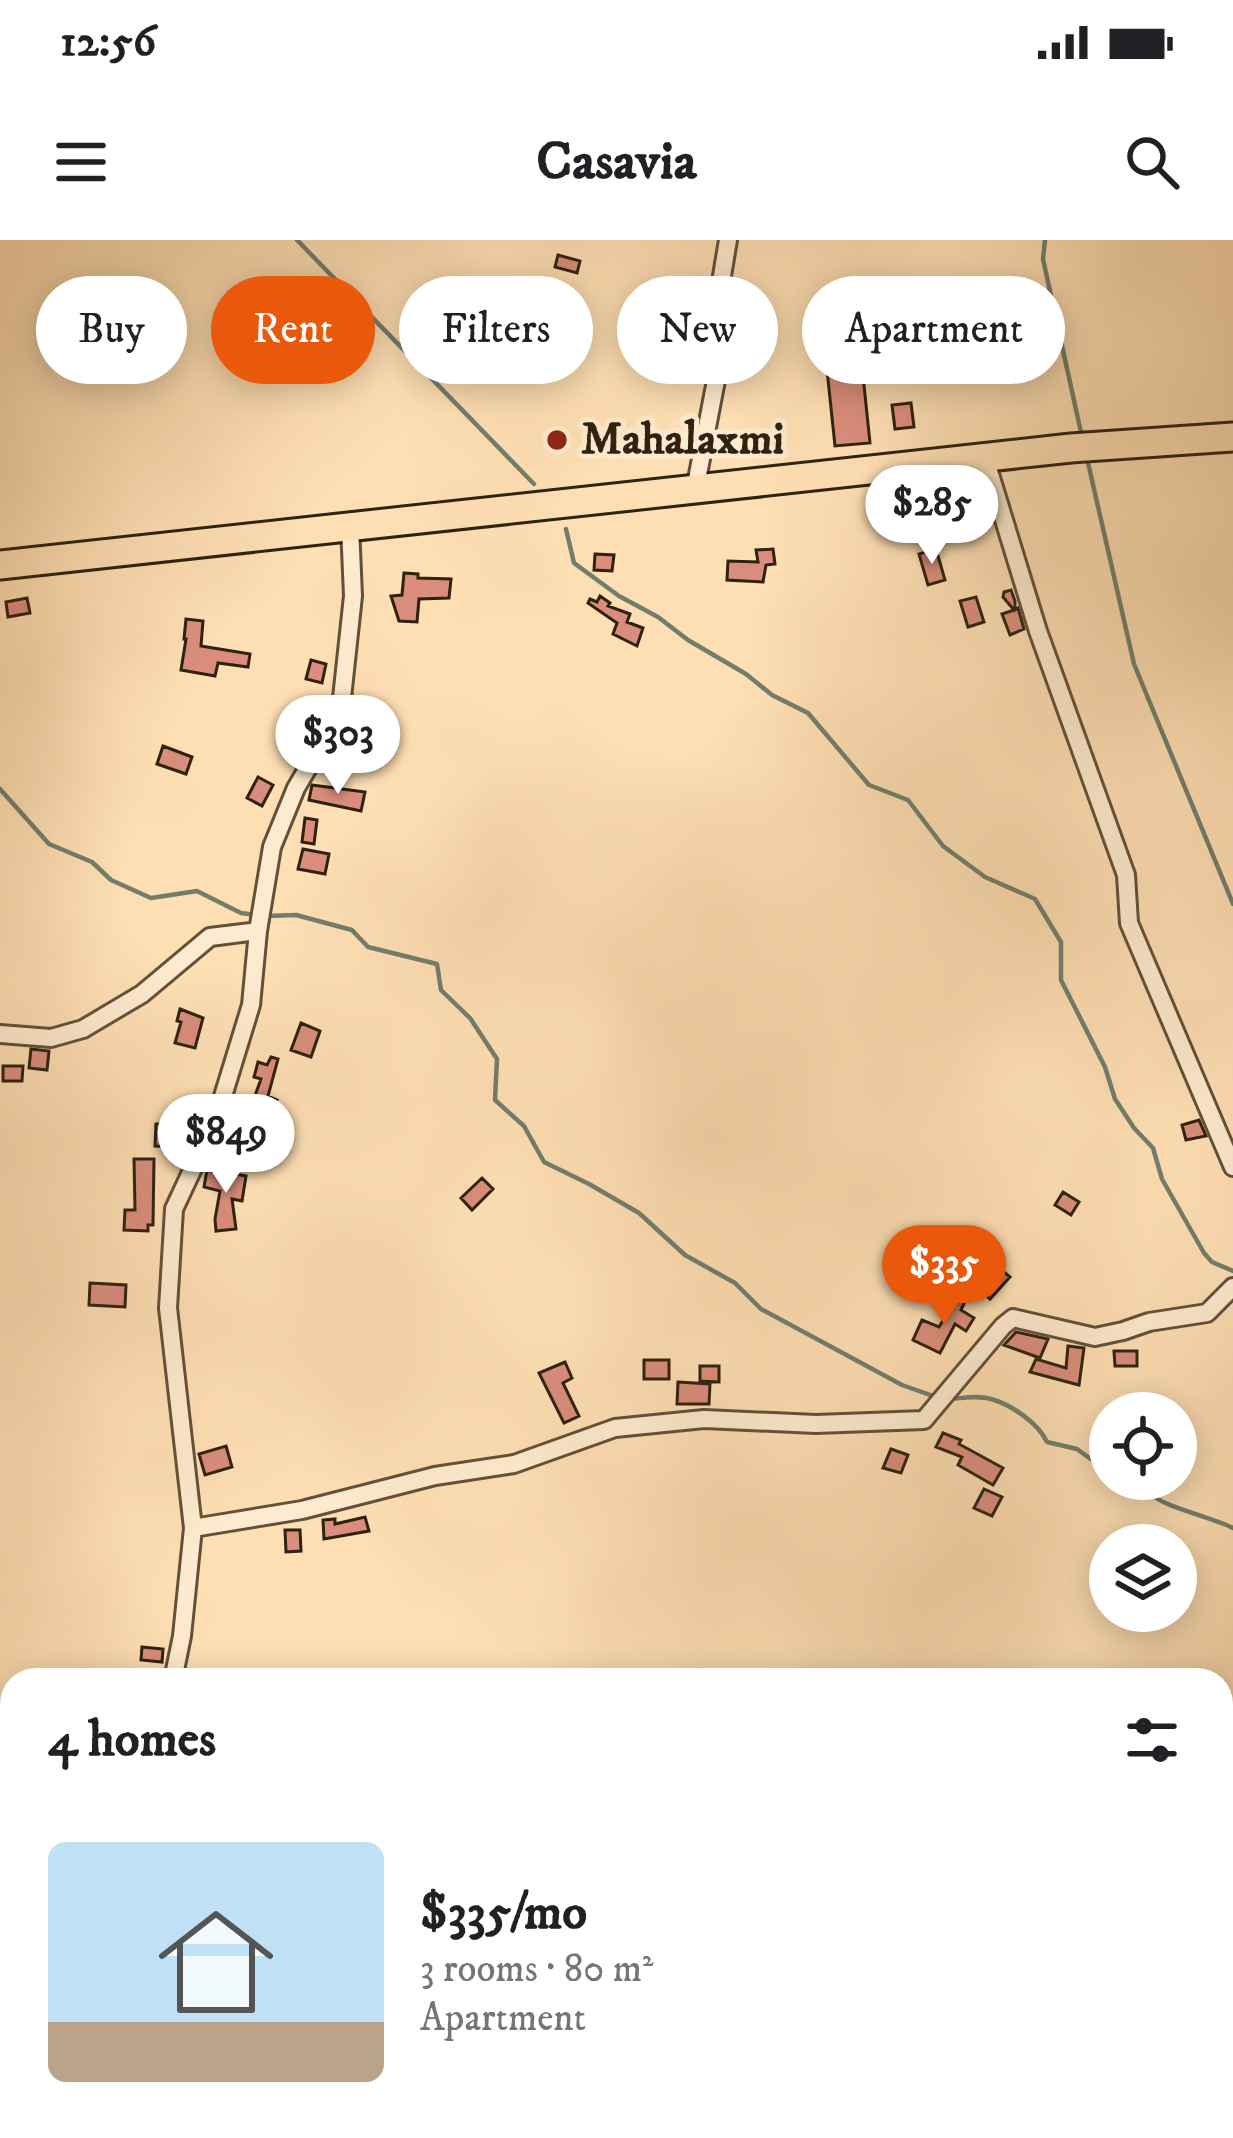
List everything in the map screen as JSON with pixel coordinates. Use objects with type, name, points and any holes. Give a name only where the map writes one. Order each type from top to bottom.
[{"type":"main road","points":[[0,565],[1071,448],[1233,437]]},
{"type":"street","points":[[694,490],[722,349],[716,318],[728,240]]},
{"type":"street","points":[[985,458],[1038,631],[1126,875],[1129,923],[1233,1167]]},
{"type":"street","points":[[175,1668],[193,1528],[168,1308],[174,1209],[216,1119],[251,1005],[272,847],[296,788],[335,722],[342,698],[352,596],[350,526]]},
{"type":"street","points":[[0,1034],[51,1038],[82,1029],[142,994],[210,937],[260,920]]},
{"type":"street","points":[[193,1528],[302,1510],[435,1476],[514,1464],[615,1428],[704,1419],[816,1424],[924,1420],[1013,1318],[1095,1336],[1208,1312],[1232,1288]]},
{"type":"building","points":[[558,255],[580,261],[577,273],[555,267]]},
{"type":"building","points":[[828,384],[864,384],[870,443],[835,446]]},
{"type":"building","points":[[911,403],[914,427],[895,429],[892,405]]},
{"type":"building","points":[[773,549],[775,564],[766,565],[763,582],[727,580],[728,561],[758,562],[756,550]]},
{"type":"building","points":[[936,549],[945,580],[928,585],[919,554]]},
{"type":"building","points":[[595,554],[614,555],[612,571],[594,570]]},
{"type":"building","points":[[404,573],[451,579],[449,598],[419,599],[417,622],[399,621],[391,596],[402,595]]},
{"type":"building","points":[[1011,590],[1024,629],[1010,635],[1002,614],[1014,610],[1003,597]]},
{"type":"building","points":[[600,596],[608,606],[630,614],[627,622],[643,628],[637,646],[613,634],[617,623],[588,603],[590,599],[597,602]]},
{"type":"building","points":[[976,597],[984,622],[968,627],[960,601]]},
{"type":"building","points":[[27,598],[30,613],[8,617],[6,602]]},
{"type":"building","points":[[186,619],[203,621],[201,646],[250,654],[248,667],[218,663],[215,676],[181,670]]},
{"type":"building","points":[[311,660],[326,664],[322,683],[306,679]]},
{"type":"building","points":[[287,730],[303,734],[299,751],[282,746]]},
{"type":"building","points":[[347,740],[364,742],[363,758],[345,756]]},
{"type":"building","points":[[163,746],[192,757],[186,774],[157,764]]},
{"type":"building","points":[[258,777],[273,785],[262,806],[247,798]]},
{"type":"building","points":[[312,785],[365,792],[361,811],[309,800]]},
{"type":"building","points":[[305,818],[317,820],[314,844],[302,842]]},
{"type":"building","points":[[303,849],[329,854],[325,874],[298,869]]},
{"type":"building","points":[[180,1009],[203,1018],[195,1048],[175,1043]]},
{"type":"building","points":[[301,1023],[320,1031],[311,1057],[291,1050]]},
{"type":"building","points":[[31,1049],[49,1051],[47,1070],[29,1068]]},
{"type":"building","points":[[271,1057],[278,1059],[268,1096],[277,1100],[264,1132],[244,1126],[261,1079],[254,1077],[258,1062],[267,1065]]},
{"type":"building","points":[[3,1066],[23,1066],[22,1081],[3,1081]]},
{"type":"building","points":[[1199,1120],[1206,1136],[1186,1140],[1182,1125]]},
{"type":"building","points":[[156,1124],[174,1124],[173,1147],[155,1146]]},
{"type":"building","points":[[134,1159],[154,1159],[153,1225],[148,1225],[148,1231],[124,1230],[125,1210],[135,1210]]},
{"type":"building","points":[[225,1165],[229,1173],[246,1176],[242,1201],[232,1199],[236,1229],[216,1231],[220,1191],[204,1187],[207,1170],[223,1174]]},
{"type":"building","points":[[482,1178],[493,1189],[472,1210],[461,1198]]},
{"type":"building","points":[[1063,1192],[1079,1202],[1071,1215],[1055,1205]]},
{"type":"building","points":[[991,1261],[1010,1277],[990,1299],[972,1282]]},
{"type":"building","points":[[90,1283],[126,1285],[125,1307],[89,1305]]},
{"type":"building","points":[[960,1293],[967,1297],[961,1310],[974,1318],[966,1331],[955,1324],[940,1353],[913,1340],[922,1320],[939,1327]]},
{"type":"building","points":[[1016,1332],[1048,1339],[1040,1358],[1004,1345]]},
{"type":"building","points":[[1068,1346],[1084,1348],[1079,1385],[1030,1372],[1036,1359],[1066,1368]]},
{"type":"building","points":[[1114,1351],[1137,1351],[1137,1366],[1115,1366]]},
{"type":"building","points":[[644,1360],[669,1360],[669,1379],[644,1379]]},
{"type":"building","points":[[565,1362],[572,1378],[563,1383],[579,1416],[564,1423],[539,1373]]},
{"type":"building","points":[[700,1366],[719,1366],[719,1382],[700,1381]]},
{"type":"building","points":[[678,1382],[710,1384],[709,1404],[677,1404]]},
{"type":"building","points":[[943,1433],[1003,1468],[993,1485],[958,1465],[962,1457],[936,1447]]},
{"type":"building","points":[[226,1446],[232,1467],[205,1475],[199,1454]]},
{"type":"building","points":[[891,1449],[908,1455],[901,1473],[883,1468]]},
{"type":"building","points":[[984,1489],[1002,1497],[992,1516],[974,1508]]},
{"type":"building","points":[[365,1517],[369,1531],[324,1539],[323,1520],[335,1519],[335,1524]]},
{"type":"building","points":[[285,1530],[300,1530],[301,1551],[286,1552]]},
{"type":"building","points":[[142,1647],[163,1649],[162,1662],[141,1660]]},
{"type":"waterway","points":[[297,240],[534,484]]},
{"type":"waterway","points":[[1045,240],[1043,259],[1082,437]]},
{"type":"waterway","points":[[1086,454],[1134,664],[1233,904]]},
{"type":"waterway","points":[[566,529],[574,563],[772,695],[808,713],[869,785],[908,800],[943,846],[985,877],[1035,899],[1061,942],[1061,980],[1105,1067],[1115,1099],[1153,1148],[1162,1179],[1204,1253],[1233,1271]]},
{"type":"waterway","points":[[0,789],[49,844],[92,862],[111,880],[151,898],[197,891],[241,913],[256,915]]},
{"type":"waterway","points":[[267,916],[296,915],[352,930],[368,947],[437,964],[441,990],[470,1018],[497,1059],[495,1100],[524,1126],[544,1162],[639,1213],[685,1255],[735,1283],[761,1309],[902,1385],[939,1398]]},
{"type":"waterway","points":[[950,1399],[991,1399],[1031,1422],[1047,1442],[1077,1449],[1089,1458]]},
{"type":"waterway","points":[[1160,1500],[1233,1528]]},
{"type":"place","name":"Mahalaxmi","points":[[557,440]]}]
